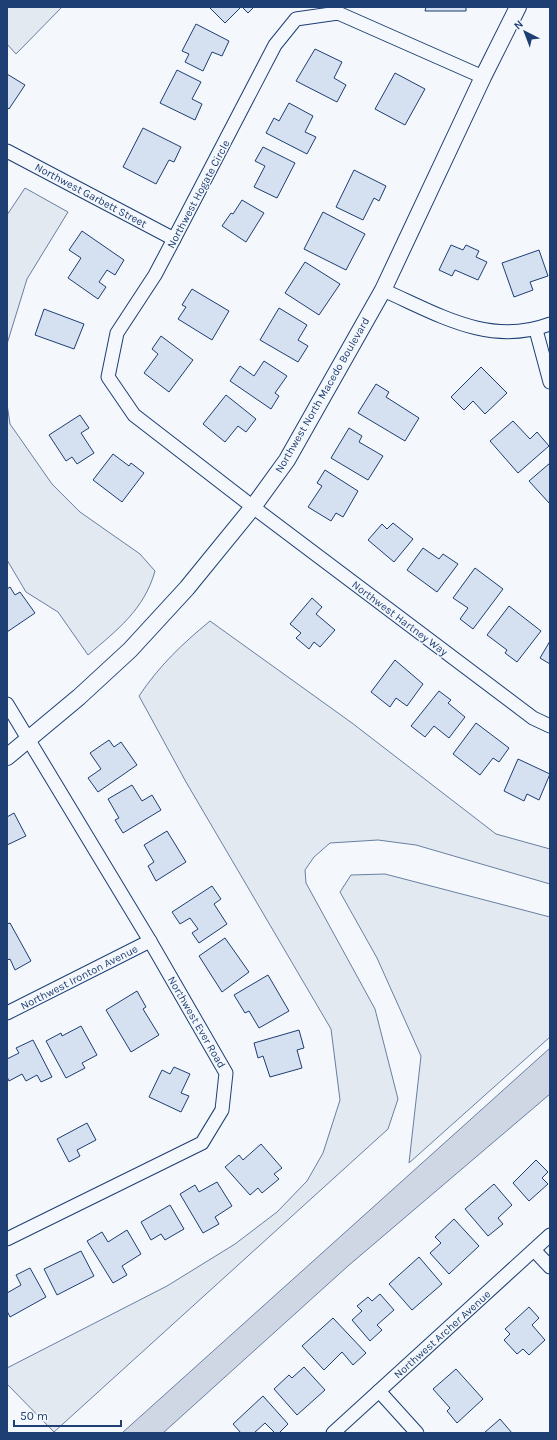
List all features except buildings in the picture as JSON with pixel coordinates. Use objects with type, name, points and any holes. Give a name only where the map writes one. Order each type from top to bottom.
[{"type":"street","name":"Northwest North Macedo Boulevard","points":[[7,757],[79,697],[130,650],[187,588],[253,507],[287,460],[382,290],[483,77],[518,7]]},
{"type":"street","name":"Northwest Hogate Circle","points":[[253,507],[134,415],[108,378],[117,333],[155,275],[275,45],[296,19],[338,13],[483,77]]},
{"type":"street","name":"Northwest Garbett Street","points":[[7,150],[174,239]]},
{"type":"street","points":[[382,290],[467,327],[496,333],[536,330],[550,324]]},
{"type":"street","points":[[536,330],[550,382]]},
{"type":"street","name":"Northwest Hartney Way","points":[[253,507],[533,718],[550,726]]},
{"type":"street","name":"Northwest Ever Road","points":[[7,704],[150,941],[226,1073],[222,1110],[202,1143],[7,1239]]},
{"type":"street","name":"Northwest Ironton Avenue","points":[[7,1013],[150,941]]},
{"type":"street","name":"Northwest Archer Avenue","points":[[333,1433],[550,1235]]},
{"type":"street","points":[[534,1250],[550,1267]]},
{"type":"street","points":[[379,1391],[417,1433]]},
{"type":"shaded area","points":[[7,7],[62,7],[16,54],[7,44]]},
{"type":"shaded area","points":[[25,188],[68,212],[27,279],[7,344],[7,215]]},
{"type":"shaded area","points":[[7,404],[10,424],[52,484],[80,512],[140,554],[155,571],[150,585],[137,608],[119,628],[88,655],[58,612],[26,592],[7,560]]},
{"type":"shaded area","points":[[210,621],[352,723],[496,834],[550,849],[550,884],[416,845],[378,840],[330,843],[314,857],[305,870],[306,883],[375,1009],[398,1099],[388,1129],[54,1432],[7,1384],[7,1368],[167,1286],[235,1244],[277,1212],[307,1181],[323,1153],[340,1100],[331,1029],[186,782],[139,696],[172,656]]},
{"type":"shaded area","points":[[385,874],[550,917],[550,1037],[409,1163],[421,1056],[377,958],[340,892],[351,875]]},
{"type":"shaded area","points":[[550,1048],[550,1094],[348,1266],[163,1433],[122,1433]]}]
